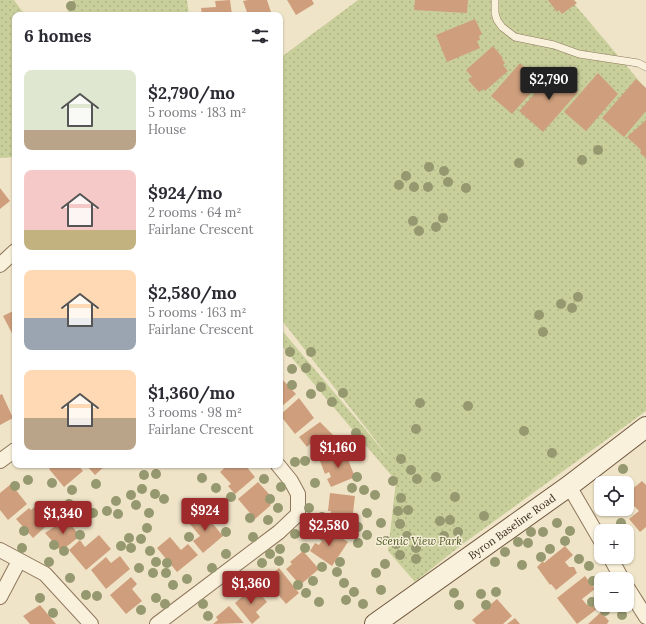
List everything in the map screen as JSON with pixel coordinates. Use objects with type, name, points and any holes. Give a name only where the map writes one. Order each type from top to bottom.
[{"type":"main road","name":"Byron Baseline Road","points":[[375,624],[569,486],[646,427]]},
{"type":"street","points":[[0,265],[12,253]]},
{"type":"street","points":[[0,461],[12,452]]},
{"type":"street","points":[[157,624],[279,532],[298,514],[298,494],[291,481],[280,468]]},
{"type":"street","points":[[569,486],[594,529]]},
{"type":"street","points":[[0,550],[45,574],[91,624]]},
{"type":"street","points":[[0,597],[19,561]]},
{"type":"street","points":[[634,598],[646,616]]},
{"type":"lane","points":[[495,0],[495,13],[497,20],[502,27],[515,37],[554,45],[579,54],[638,63],[646,67]]},
{"type":"green space","points":[[0,0],[14,0],[23,12],[12,12],[12,157],[0,158]]},
{"type":"green space","points":[[73,0],[187,0],[189,12],[67,12]]},
{"type":"green space","name":"Scenic View Park","points":[[358,0],[571,0],[646,89],[646,411],[460,546],[415,582],[388,551],[396,481],[283,348],[283,332],[391,460],[283,322],[283,56]]},
{"type":"building","points":[[230,0],[232,12],[202,12],[201,8],[216,7],[215,1]]},
{"type":"building","points":[[267,0],[271,12],[247,12],[243,1]]},
{"type":"building","points":[[287,0],[312,0],[314,4],[296,15]]},
{"type":"building","points":[[415,0],[468,0],[467,13],[414,10]]},
{"type":"building","points":[[548,0],[574,0],[577,3],[562,14],[559,10],[557,12]]},
{"type":"building","points":[[475,19],[482,34],[479,36],[480,40],[477,41],[480,48],[447,62],[436,35]]},
{"type":"building","points":[[493,46],[503,58],[502,59],[505,63],[503,65],[508,71],[485,91],[483,89],[479,92],[468,80],[472,77],[466,70]]},
{"type":"building","points":[[520,63],[531,73],[530,75],[533,78],[532,79],[538,85],[512,114],[491,96]]},
{"type":"building","points":[[557,69],[569,79],[566,83],[578,92],[543,132],[519,111]]},
{"type":"building","points":[[598,73],[618,94],[586,131],[564,112]]},
{"type":"building","points":[[636,79],[646,88],[646,111],[624,137],[602,118]]},
{"type":"building","points":[[646,120],[646,158],[640,153],[641,150],[627,137]]},
{"type":"building","points":[[0,188],[10,201],[0,209]]},
{"type":"building","points":[[12,312],[12,333],[3,316]]},
{"type":"building","points":[[283,380],[296,394],[283,405]]},
{"type":"building","points":[[2,394],[12,419],[0,425],[0,395]]},
{"type":"building","points":[[299,398],[314,418],[295,434],[283,419],[283,412]]},
{"type":"building","points":[[320,422],[336,438],[318,453],[310,444],[307,447],[299,437]]},
{"type":"building","points":[[344,450],[355,477],[331,487],[327,479],[331,477],[329,472],[325,474],[320,461]]},
{"type":"building","points":[[80,468],[83,471],[64,487],[49,469]]},
{"type":"building","points":[[89,468],[103,468],[95,475]]},
{"type":"building","points":[[225,468],[248,468],[255,477],[235,494],[228,486],[231,484],[220,472]]},
{"type":"building","points":[[642,481],[646,485],[646,527],[640,532],[629,519],[639,511],[634,506],[634,488]]},
{"type":"building","points":[[258,482],[269,494],[265,498],[271,505],[255,519],[238,499]]},
{"type":"building","points":[[11,484],[27,504],[8,520],[0,510],[0,493]]},
{"type":"building","points":[[330,493],[355,496],[352,522],[330,519],[331,511],[328,511]]},
{"type":"building","points":[[38,504],[52,521],[33,538],[16,519],[29,508],[31,510]]},
{"type":"building","points":[[202,511],[223,536],[203,553],[193,541],[200,536],[189,523]]},
{"type":"building","points":[[66,519],[80,536],[61,551],[45,533]]},
{"type":"building","points":[[326,528],[348,542],[332,566],[310,551],[315,543],[319,545],[322,541],[319,539]]},
{"type":"building","points":[[99,535],[111,549],[86,570],[69,550],[80,540],[85,547]]},
{"type":"building","points":[[170,537],[181,550],[188,544],[198,555],[177,572],[157,548]]},
{"type":"building","points":[[565,546],[573,555],[565,562],[569,567],[574,567],[577,573],[556,590],[551,584],[550,585],[537,567]]},
{"type":"building","points":[[303,551],[319,569],[300,585],[286,569],[292,564],[290,562]]},
{"type":"building","points":[[120,556],[130,569],[106,589],[91,570],[106,557],[111,563]]},
{"type":"building","points":[[279,568],[299,593],[286,604],[275,591],[269,596],[260,584]]},
{"type":"building","points":[[585,576],[594,590],[582,599],[587,605],[591,602],[594,606],[594,611],[577,624],[557,598]]},
{"type":"building","points":[[131,577],[137,584],[132,589],[142,601],[126,614],[110,595]]},
{"type":"building","points":[[254,587],[267,602],[256,612],[260,617],[252,624],[235,603]]},
{"type":"building","points":[[497,599],[512,616],[503,624],[476,624],[472,620]]},
{"type":"building","points":[[40,605],[56,624],[30,624],[23,616]]},
{"type":"building","points":[[229,606],[244,623],[213,624],[218,620],[216,617]]},
{"type":"building","points":[[601,612],[609,621],[607,624],[588,624]]},
{"type":"building","points":[[515,618],[520,624],[507,624]]}]
